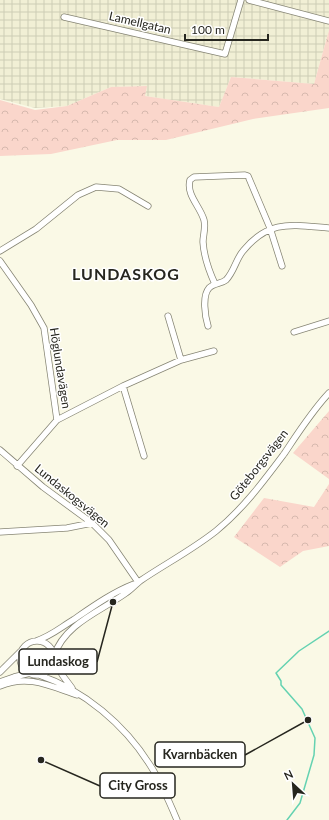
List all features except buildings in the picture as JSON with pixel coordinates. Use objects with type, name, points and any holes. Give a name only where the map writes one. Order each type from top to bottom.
[{"type":"street","name":"Lamellgatan","points":[[64,17],[225,54],[241,0]]},
{"type":"street","points":[[249,0],[329,21]]},
{"type":"street","points":[[215,284],[209,272],[203,242],[204,220],[192,197],[190,189],[189,184],[192,178],[204,176],[248,176],[270,228],[282,266]]},
{"type":"street","points":[[0,251],[36,230],[78,195],[96,187],[119,189],[148,206]]},
{"type":"street","points":[[208,326],[204,316],[206,293],[209,288],[226,279],[242,252],[254,239],[270,228],[290,225],[329,228]]},
{"type":"street","name":"Höglundavägen","points":[[0,261],[31,305],[44,328],[58,420]]},
{"type":"street","points":[[168,316],[181,360]]},
{"type":"street","points":[[294,332],[329,321]]},
{"type":"street","points":[[17,466],[58,420],[123,386],[181,360],[214,351]]},
{"type":"street","points":[[123,386],[144,456]]},
{"type":"street","name":"Göteborgsvägen","points":[[36,641],[50,636],[124,588],[138,582],[214,532],[240,509],[265,480],[306,422],[329,393]]},
{"type":"street","name":"Lundaskogsvägen","points":[[0,450],[43,487],[92,523],[108,540],[138,582]]},
{"type":"street","points":[[0,532],[67,528],[92,523]]},
{"type":"street","name":"Göteborgsvägen","points":[[54,658],[61,640],[70,631],[127,593],[138,582]]},
{"type":"street","points":[[0,672],[28,644],[36,641],[46,643],[52,649],[54,658],[63,676],[73,690]]},
{"type":"street","points":[[23,649],[21,654],[21,663],[26,671],[73,690],[112,720],[134,743],[159,780],[177,820]]},
{"type":"street","points":[[39,675],[50,669],[54,658]]},
{"type":"street","points":[[0,682],[14,676],[30,673]]},
{"type":"street","points":[[0,686],[13,681],[29,680],[83,697]]},
{"type":"shaded area","points":[[0,0],[329,0],[329,30],[314,84],[231,77],[219,107],[145,96],[146,86],[111,87],[67,106],[35,108],[0,99]]},
{"type":"green space","points":[[329,30],[329,108],[253,119],[166,140],[117,140],[51,154],[0,156],[0,100],[35,110],[67,106],[111,87],[147,86],[145,96],[219,107],[231,77],[314,84]]},
{"type":"green space","points":[[329,411],[329,479],[293,453]]},
{"type":"green space","points":[[329,484],[329,546],[303,551],[280,567],[234,537],[264,498],[314,507]]},
{"type":"waterway","points":[[287,820],[300,803],[314,755],[315,738],[302,709],[281,685],[281,681],[276,673],[299,651],[329,631]]},
{"type":"place","name":"Lundaskog","points":[[113,602]]},
{"type":"place","name":"Kvarnbäcken","points":[[308,720]]},
{"type":"place","name":"City Gross","points":[[41,760]]},
{"type":"district","name":"LUNDASKOG","points":[[126,274]]}]
